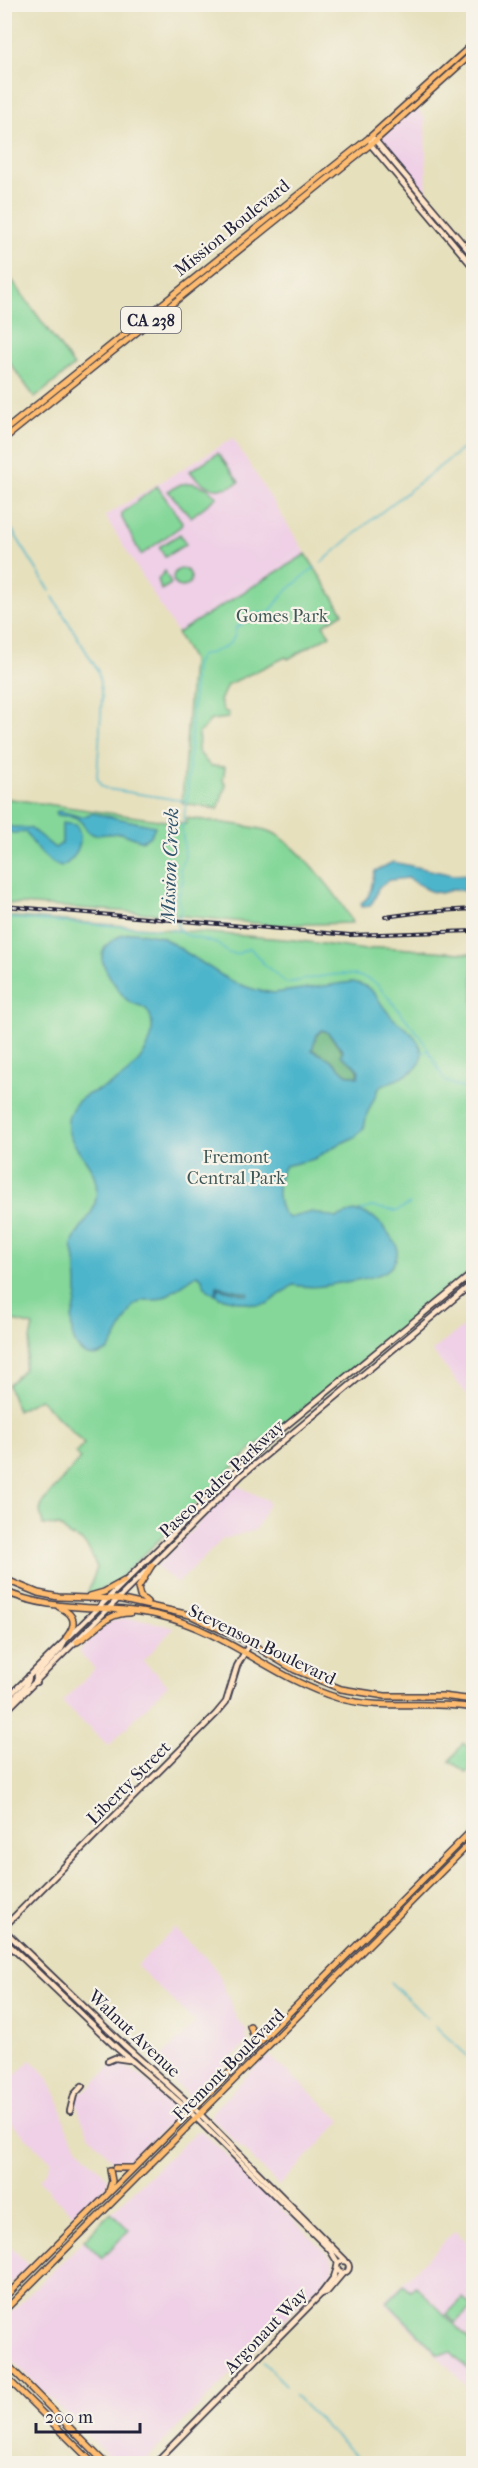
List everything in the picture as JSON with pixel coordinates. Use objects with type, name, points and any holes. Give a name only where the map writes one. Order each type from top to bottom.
[{"type":"main road","name":"Mission Boulevard","points":[[4,430],[369,136],[474,43]]},
{"type":"main road","name":"Mission Boulevard","points":[[4,440],[376,140],[474,52]]},
{"type":"main road","points":[[369,136],[376,140],[474,257]]},
{"type":"main road","points":[[376,140],[474,268]]},
{"type":"main road","name":"Paseo Padre Parkway","points":[[4,1701],[265,1443],[474,1272]]},
{"type":"main road","name":"Paseo Padre Parkway","points":[[6,1712],[264,1455],[474,1282]]},
{"type":"main road","points":[[151,1605],[140,1596],[138,1588],[152,1565]]},
{"type":"main road","name":"Stevenson Boulevard","points":[[4,1579],[38,1593],[58,1597],[118,1599],[190,1615],[218,1626],[295,1670],[341,1689],[385,1696],[474,1700]]},
{"type":"main road","points":[[82,1597],[104,1592],[124,1581]]},
{"type":"main road","name":"Stevenson Boulevard","points":[[4,1591],[55,1606],[98,1607],[149,1613],[191,1625],[245,1651],[290,1679],[339,1698],[378,1706],[438,1704],[474,1708]]},
{"type":"main road","points":[[36,1682],[36,1675],[61,1649],[74,1626],[74,1618],[69,1612],[55,1606]]},
{"type":"main road","points":[[76,1642],[111,1616],[121,1613],[149,1613]]},
{"type":"main road","name":"Liberty Street","points":[[4,1928],[216,1714],[226,1702],[237,1666],[250,1643]]},
{"type":"main road","points":[[6,1712],[9,1704],[28,1683],[29,1676]]},
{"type":"main road","name":"Fremont Boulevard","points":[[4,2298],[474,1828]]},
{"type":"main road","name":"Fremont Boulevard","points":[[4,2311],[474,1839]]},
{"type":"main road","name":"Walnut Avenue","points":[[4,1928],[192,2110],[330,2250],[343,2273]]},
{"type":"main road","name":"Walnut Avenue","points":[[4,1940],[132,2061],[192,2110]]},
{"type":"main road","points":[[250,2026],[254,2048]]},
{"type":"main road","points":[[108,2061],[115,2058],[132,2061]]},
{"type":"main road","points":[[70,2111],[74,2095],[82,2086]]},
{"type":"main road","name":"Walnut Avenue","points":[[198,2116],[345,2260]]},
{"type":"main road","points":[[108,2195],[113,2169],[135,2168]]},
{"type":"main road","points":[[300,2221],[315,2229]]},
{"type":"main road","points":[[338,2266],[345,2260],[348,2263],[349,2268],[343,2273]]},
{"type":"main road","name":"Argonaut Way","points":[[154,2463],[321,2294],[334,2277],[338,2266]]},
{"type":"main road","name":"Argonaut Way","points":[[321,2294],[327,2292],[343,2273]]},
{"type":"main road","points":[[4,2361],[106,2463]]},
{"type":"main road","points":[[4,2374],[94,2463]]},
{"type":"shaded area","points":[[415,104],[425,119],[427,201],[376,140]]},
{"type":"shaded area","points":[[233,438],[306,554],[177,633],[105,516]]},
{"type":"shaded area","points":[[473,1319],[473,1402],[432,1351]]},
{"type":"shaded area","points":[[236,1485],[269,1503],[256,1530],[223,1539],[178,1583],[156,1567]]},
{"type":"shaded area","points":[[146,1620],[174,1628],[143,1661],[168,1685],[108,1746],[62,1702],[95,1669],[78,1652],[112,1621]]},
{"type":"shaded area","points":[[174,1928],[211,1963],[219,1975],[237,2019],[249,2033],[246,2036],[248,2042],[193,2096],[187,2094],[154,2064],[196,2023],[137,1966]]},
{"type":"shaded area","points":[[4,2034],[15,2044],[13,2053],[15,2055],[5,2065]]},
{"type":"shaded area","points":[[270,2056],[342,2121],[279,2186],[211,2117],[212,2112],[264,2058]]},
{"type":"shaded area","points":[[31,2060],[47,2076],[59,2101],[66,2127],[78,2147],[108,2178],[107,2187],[76,2216],[48,2192],[50,2190],[39,2180],[46,2173],[51,2161],[5,2117],[5,2085]]},
{"type":"shaded area","points":[[120,2061],[148,2082],[175,2108],[177,2113],[175,2118],[124,2166],[116,2164],[89,2134],[76,2101],[80,2093],[92,2086],[111,2066]]},
{"type":"shaded area","points":[[197,2131],[203,2132],[328,2254],[333,2263],[332,2272],[143,2463],[115,2463],[5,2353],[4,2319],[84,2240],[102,2257],[129,2230],[111,2212]]},
{"type":"shaded area","points":[[455,2231],[473,2247],[473,2392],[384,2302]]},
{"type":"shaded area","points":[[5,2241],[26,2262],[28,2267],[5,2290]]},
{"type":"green space","points":[[4,269],[74,366],[35,398],[5,356]]},
{"type":"green space","points":[[218,453],[239,482],[232,486],[219,488],[206,485],[190,471]]},
{"type":"green space","points":[[193,483],[207,488],[217,497],[191,517],[168,491],[181,484]]},
{"type":"green space","points":[[157,486],[182,522],[181,526],[141,555],[122,518],[122,513]]},
{"type":"green space","points":[[180,534],[186,544],[165,557],[159,547]]},
{"type":"green space","name":"Gomes Park","points":[[306,554],[343,613],[323,625],[330,635],[288,659],[286,657],[227,685],[220,701],[224,711],[229,713],[228,718],[211,720],[199,733],[198,751],[210,766],[225,767],[223,780],[226,785],[218,809],[182,803],[192,660],[177,633]]},
{"type":"green space","points":[[182,569],[188,572],[191,578],[188,584],[182,587],[176,584],[173,578],[176,572]]},
{"type":"green space","points":[[165,571],[171,584],[161,590],[158,579]]},
{"type":"green space","points":[[4,798],[186,824],[187,818],[269,831],[290,845],[316,871],[339,900],[352,923],[274,925],[174,915],[5,903]]},
{"type":"green space","name":"Fremont Central Park","points":[[5,916],[294,940],[365,950],[383,947],[473,954],[473,1269],[342,1379],[253,1448],[114,1584],[87,1594],[97,1568],[90,1552],[84,1543],[69,1536],[60,1526],[43,1525],[40,1511],[43,1502],[80,1459],[76,1453],[84,1444],[40,1399],[17,1411],[8,1385],[24,1369],[33,1326],[5,1319]]},
{"type":"green space","points":[[321,1030],[327,1032],[342,1050],[341,1055],[356,1066],[358,1077],[346,1074],[330,1059],[312,1050],[316,1036]]},
{"type":"green space","points":[[463,1743],[473,1751],[473,1764],[467,1773],[450,1761]]},
{"type":"green space","points":[[111,2212],[129,2230],[102,2258],[84,2240]]},
{"type":"green space","points":[[404,2285],[410,2291],[415,2286],[419,2289],[473,2343],[471,2370],[451,2352],[438,2354],[387,2302]]},
{"type":"green space","points":[[463,2298],[472,2307],[455,2323],[447,2314]]},
{"type":"water","points":[[56,812],[82,817],[92,813],[155,826],[151,836],[142,841],[121,833],[95,835],[88,832],[75,817],[57,815]]},
{"type":"water","points":[[62,823],[76,825],[80,843],[75,855],[61,867],[55,865],[40,852],[26,832],[13,833],[5,830],[5,824],[11,827],[30,828],[55,848],[62,843]]},
{"type":"water","points":[[393,862],[453,875],[473,874],[473,893],[455,889],[441,893],[430,891],[408,878],[390,880],[378,888],[370,906],[362,907],[361,903],[370,893],[375,871]]},
{"type":"water","points":[[129,933],[162,937],[232,982],[256,990],[274,993],[352,982],[360,984],[367,987],[392,1017],[413,1035],[420,1046],[422,1055],[420,1062],[408,1074],[380,1086],[367,1114],[364,1128],[355,1137],[314,1159],[285,1166],[278,1186],[281,1208],[289,1218],[312,1212],[336,1218],[355,1211],[373,1217],[397,1245],[397,1256],[393,1265],[386,1271],[368,1278],[326,1285],[311,1287],[293,1285],[267,1304],[257,1305],[219,1297],[216,1294],[218,1288],[247,1295],[248,1293],[217,1286],[215,1294],[212,1293],[197,1275],[166,1296],[156,1300],[144,1300],[134,1305],[109,1350],[92,1355],[80,1350],[73,1337],[72,1328],[77,1292],[72,1245],[92,1211],[95,1203],[96,1183],[88,1164],[71,1139],[68,1120],[72,1109],[80,1099],[120,1079],[134,1066],[146,1051],[152,1034],[148,1011],[125,998],[103,963],[102,957],[107,946],[117,938]],"holes":[[[322,1030],[327,1032],[343,1050],[341,1055],[359,1071],[358,1077],[346,1074],[330,1059],[312,1050],[316,1036]]]},
{"type":"waterway","name":"Mission Creek","points":[[321,563],[370,521],[474,440]]},
{"type":"waterway","points":[[4,517],[50,591]]},
{"type":"waterway","name":"Mission Creek","points":[[315,567],[284,593],[269,613],[249,614],[242,625],[236,627],[233,640],[229,644],[200,656],[195,665],[187,799],[182,829],[185,856],[180,869],[183,880],[178,898],[181,909],[177,926],[183,934],[218,944],[228,953],[237,954],[250,948],[286,983],[344,974],[366,978],[377,984],[421,1037],[445,1081],[462,1088],[474,1087]]},
{"type":"waterway","points":[[53,597],[98,671],[102,697],[97,777],[101,786],[107,789],[186,801]]},
{"type":"waterway","points":[[4,918],[160,929]]},
{"type":"waterway","points":[[169,930],[180,931]]},
{"type":"waterway","points":[[421,1053],[427,1051]]},
{"type":"waterway","points":[[361,1211],[371,1207],[397,1211],[410,1204]]},
{"type":"waterway","points":[[390,1982],[427,2018]]},
{"type":"waterway","points":[[435,2026],[474,2062]]},
{"type":"waterway","points":[[263,2362],[286,2385]]},
{"type":"waterway","points":[[294,2395],[364,2464]]},
{"type":"railway","points":[[4,906],[350,935],[474,931]]},
{"type":"railway","points":[[385,917],[474,909]]}]
